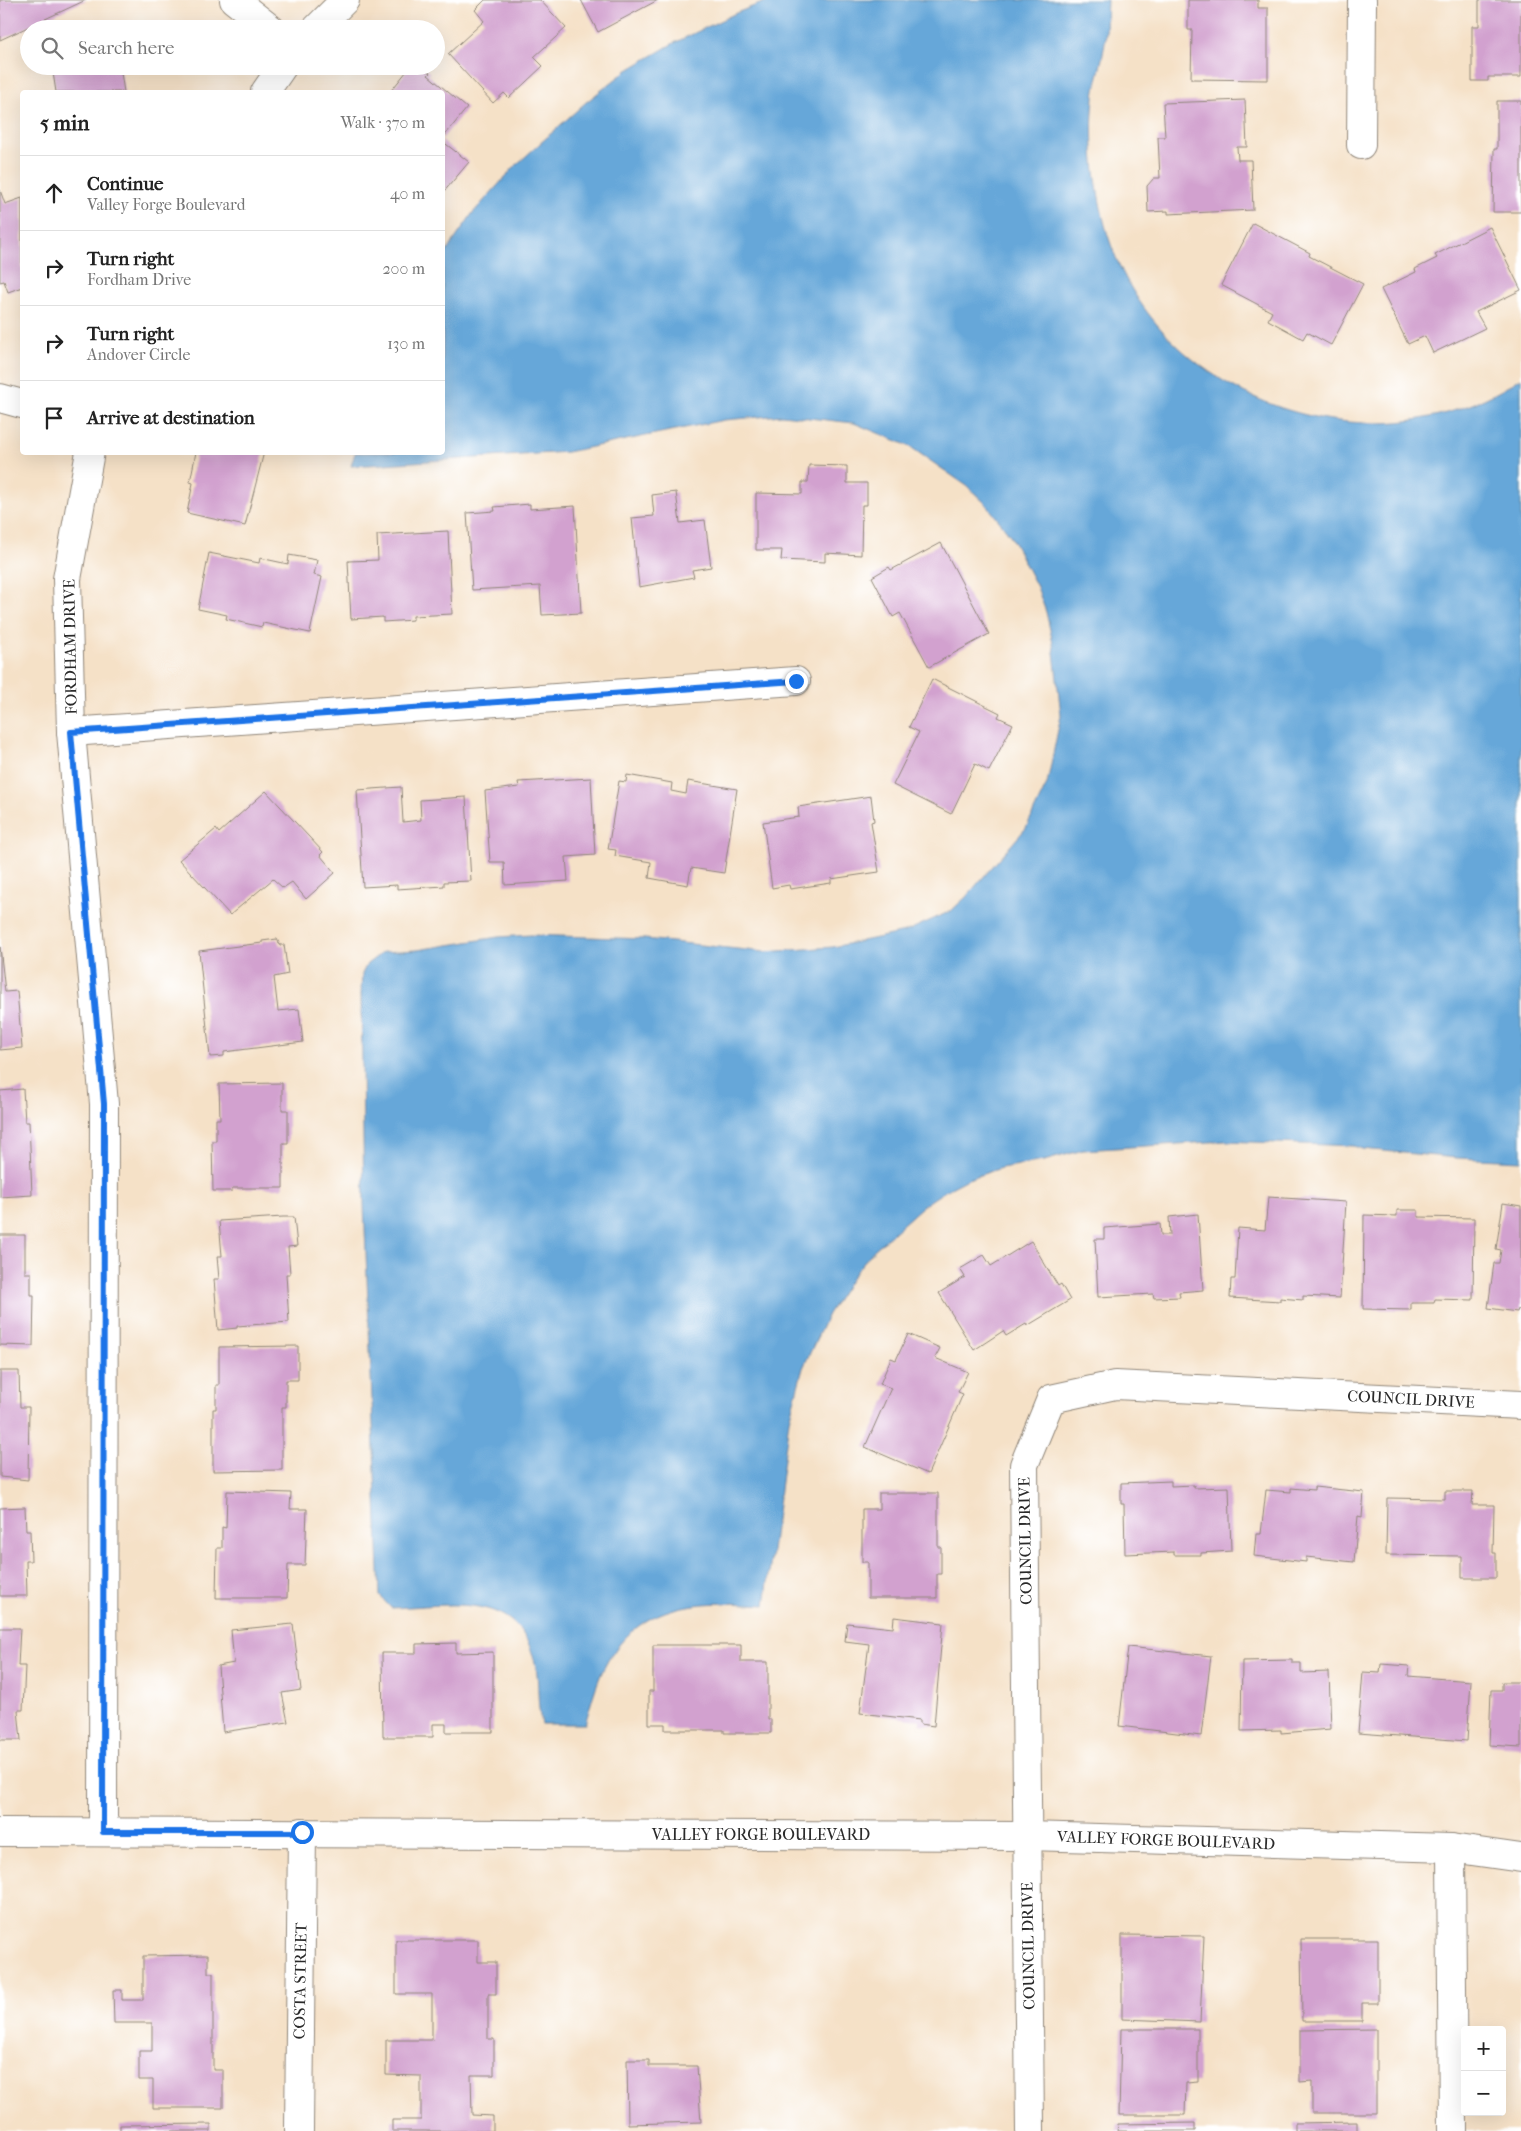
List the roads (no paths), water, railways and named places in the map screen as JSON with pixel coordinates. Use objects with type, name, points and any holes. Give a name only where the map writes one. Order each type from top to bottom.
[{"type":"street","points":[[234,0],[260,20]]},
{"type":"street","points":[[325,20],[346,0]]},
{"type":"street","points":[[1361,145],[1362,0]]},
{"type":"street","points":[[266,90],[277,75]]},
{"type":"street","points":[[0,398],[20,403]]},
{"type":"street","name":"FORDHAM DRIVE","points":[[89,455],[67,579],[71,732],[104,1104],[103,1832]]},
{"type":"street","points":[[71,732],[796,681]]},
{"type":"street","name":"COUNCIL DRIVE","points":[[1030,2131],[1024,1465],[1051,1399],[1115,1385],[1521,1405]]},
{"type":"street","name":"VALLEY FORGE BOULEVARD","points":[[0,1832],[1027,1836],[1451,1848],[1521,1858]]},
{"type":"street","name":"COSTA STREET","points":[[299,2131],[302,1832]]},
{"type":"street","points":[[1451,1848],[1453,2131]]},
{"type":"water","points":[[770,0],[1107,0],[1105,42],[1095,90],[1092,124],[1098,192],[1105,225],[1130,286],[1168,337],[1218,377],[1274,405],[1336,421],[1400,422],[1462,408],[1521,378],[1521,1161],[1457,1158],[1362,1149],[1354,1146],[1225,1141],[1083,1150],[1044,1161],[1001,1168],[968,1179],[945,1191],[924,1205],[874,1250],[856,1271],[828,1314],[803,1368],[789,1420],[765,1605],[702,1604],[681,1607],[662,1613],[644,1622],[628,1635],[603,1669],[585,1724],[542,1724],[535,1663],[526,1639],[513,1623],[497,1613],[478,1607],[436,1605],[391,1608],[380,1596],[364,1204],[361,991],[362,974],[367,964],[383,952],[417,950],[498,937],[531,935],[645,939],[765,952],[833,947],[905,932],[951,911],[966,897],[1026,828],[1047,784],[1061,715],[1053,643],[1046,612],[1037,587],[1010,535],[986,504],[967,486],[909,446],[854,423],[782,415],[724,420],[567,452],[351,466],[354,455],[445,455],[445,254],[472,214],[516,165],[585,103],[626,71],[672,44],[736,13]]}]
